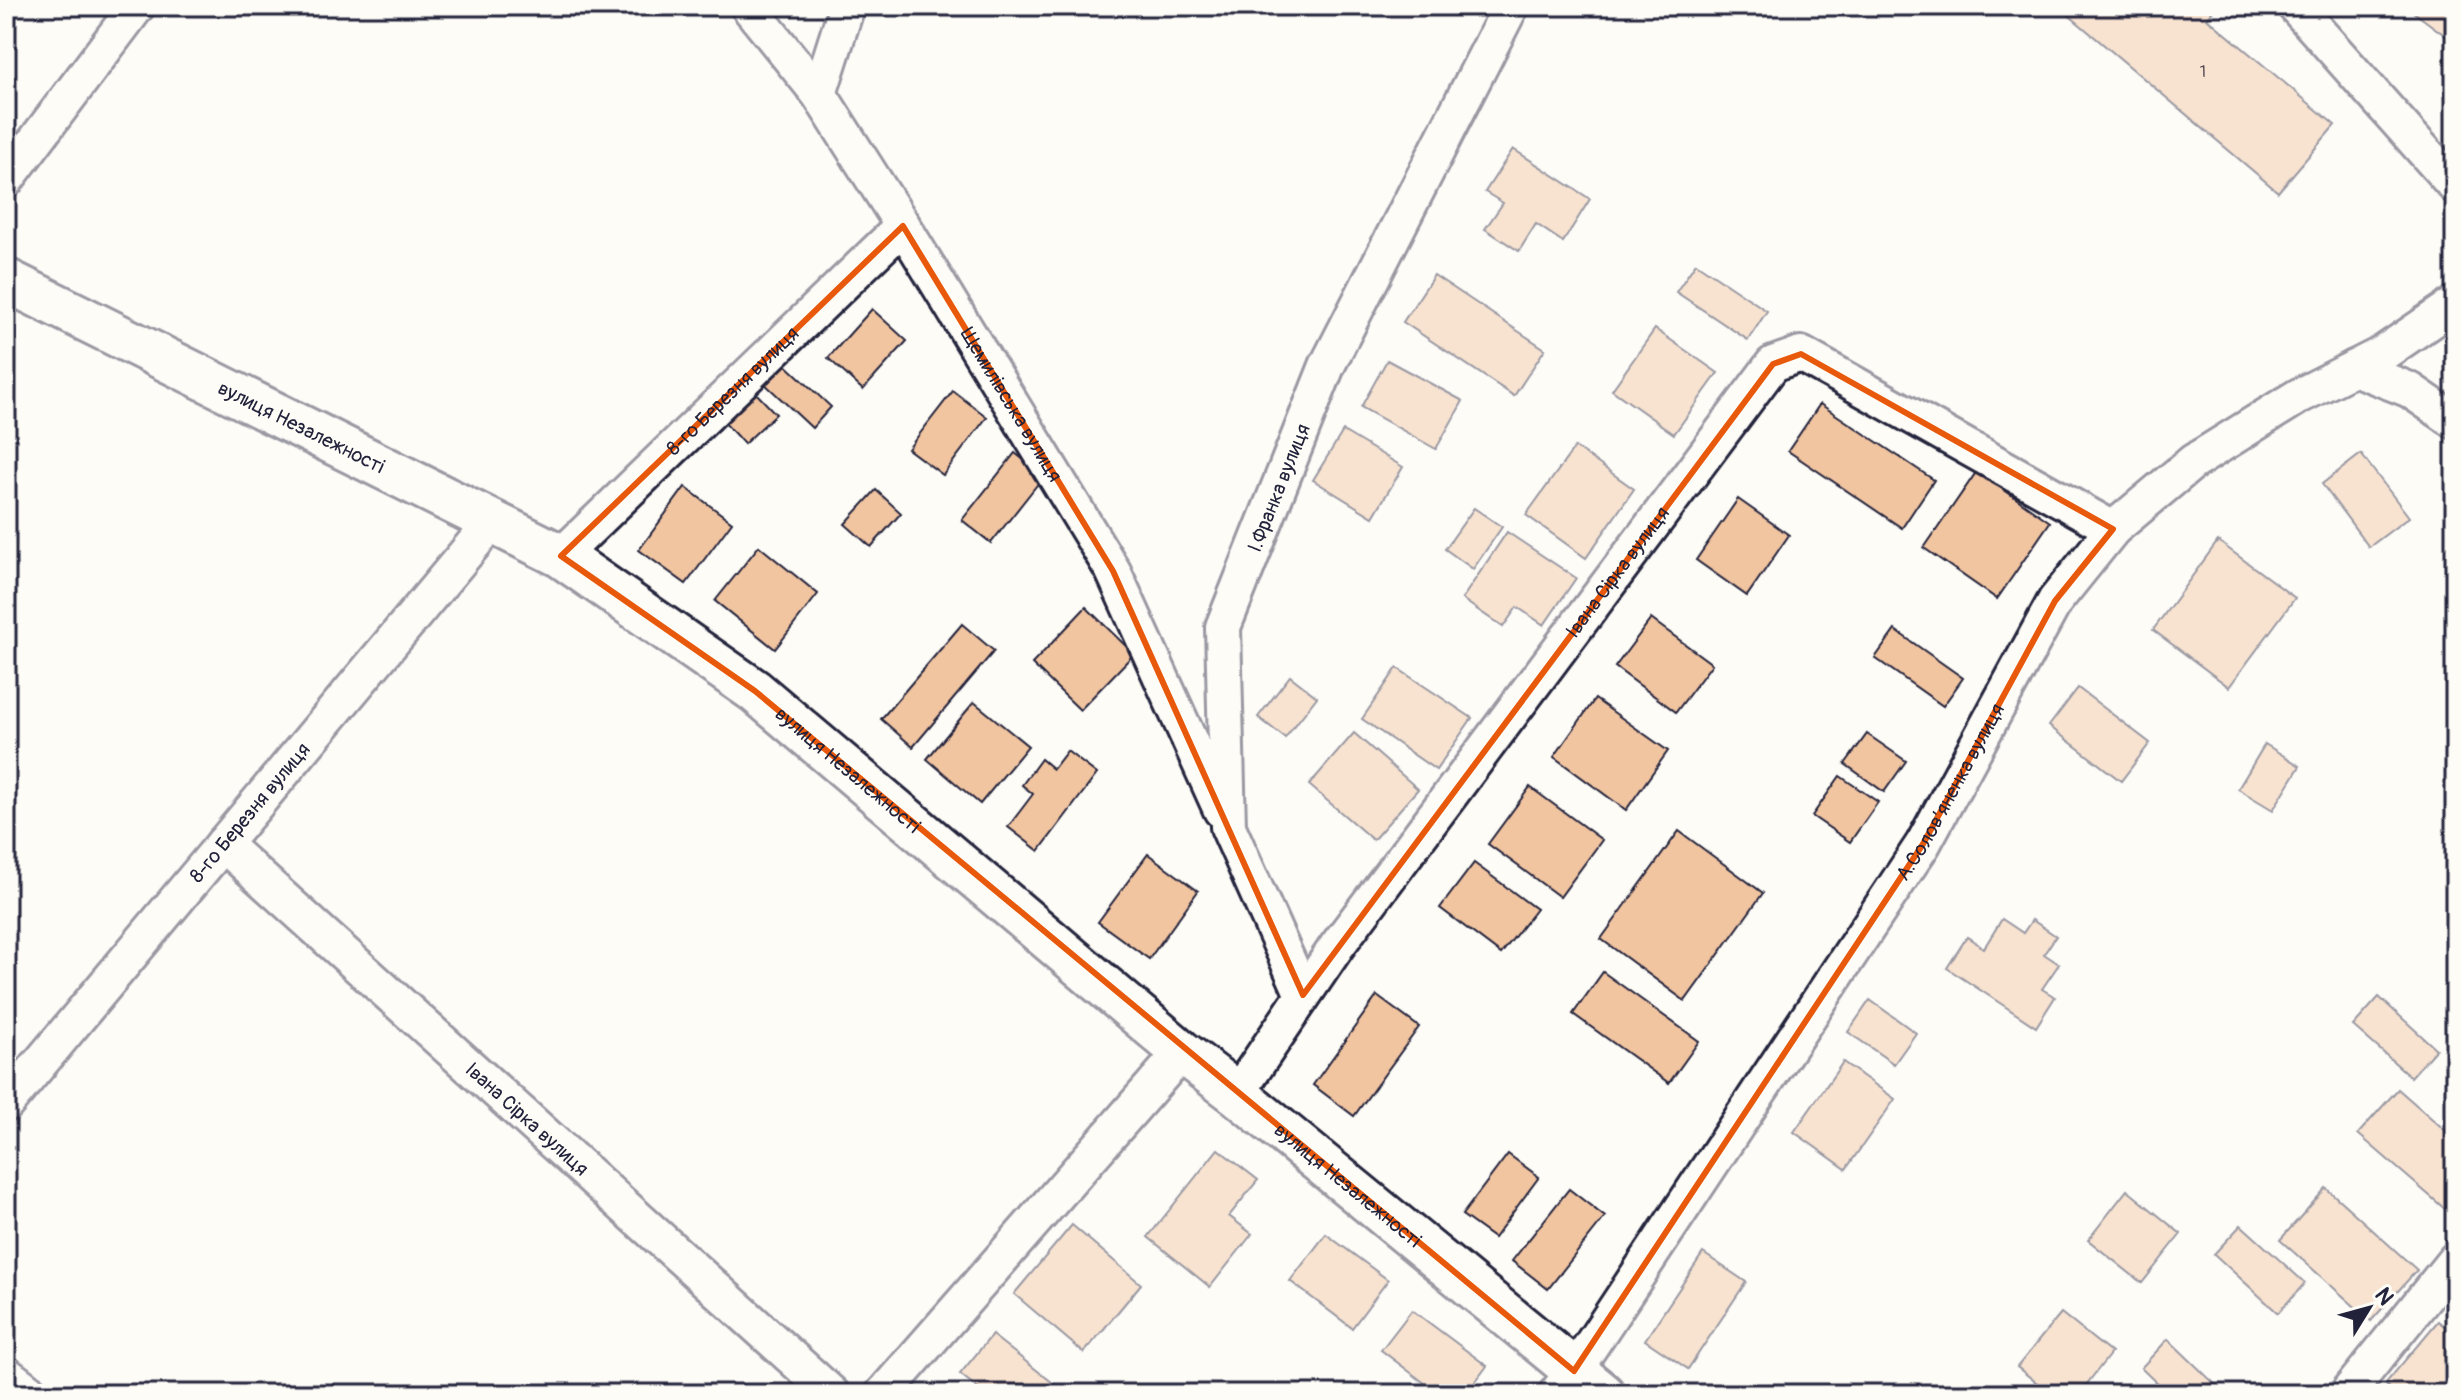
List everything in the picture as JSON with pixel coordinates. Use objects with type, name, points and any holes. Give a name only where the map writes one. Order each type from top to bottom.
[{"type":"street","points":[[6,180],[137,6]]},
{"type":"street","name":"Щемилівська вулиця","points":[[748,6],[819,94],[1113,571],[1228,827]]},
{"type":"street","points":[[819,94],[847,6]]},
{"type":"street","name":"І.Франка вулиця","points":[[1303,995],[1228,827],[1223,627],[1327,366],[1511,6]]},
{"type":"street","points":[[2295,6],[2455,186]]},
{"type":"street","name":"8-го Березня вулиця","points":[[561,556],[903,226]]},
{"type":"street","name":"вулиця Незалежності","points":[[6,280],[561,556],[755,691],[1182,1052],[1237,1094],[1578,1386]]},
{"type":"street","name":"А.Солов’яненка вулиця","points":[[1578,1386],[1923,844],[2055,601],[2113,529],[2193,462],[2299,396],[2382,354],[2455,304]]},
{"type":"street","name":"Івана Сірка вулиця","points":[[1237,1094],[1337,946],[1773,364],[1801,354],[2113,529]]},
{"type":"street","points":[[2354,368],[2410,390],[2455,421]]},
{"type":"street","name":"8-го Березня вулиця","points":[[6,1104],[492,522]]},
{"type":"street","name":"Івана Сірка вулиця","points":[[223,844],[832,1394]]},
{"type":"street","points":[[883,1394],[1182,1052]]},
{"type":"street","points":[[2347,1394],[2455,1260]]},
{"type":"street","points":[[6,1374],[32,1394]]},
{"type":"highlighted area","points":[[903,226],[1113,571],[1303,995],[1773,364],[1801,354],[2113,529],[2055,601],[1923,844],[1574,1371],[755,691],[561,556]]},
{"type":"building","points":[[2058,6],[2217,6],[2207,18],[2335,125],[2278,192]]},
{"type":"building","points":[[2455,6],[2454,42],[2408,8]]},
{"type":"building","points":[[1513,149],[1590,199],[1563,242],[1536,224],[1519,251],[1485,229],[1503,203],[1485,192]]},
{"type":"building","points":[[1696,263],[1767,311],[1748,340],[1676,292]]},
{"type":"building","points":[[1434,275],[1545,349],[1514,396],[1403,322]]},
{"type":"building","points":[[872,309],[907,341],[863,390],[828,358]]},
{"type":"building","points":[[1655,329],[1718,373],[1674,434],[1612,390]]},
{"type":"building","points":[[1387,360],[1463,401],[1436,449],[1361,407]]},
{"type":"building","points":[[783,362],[831,407],[812,428],[764,383]]},
{"type":"building","points":[[754,391],[776,414],[744,444],[723,421]]},
{"type":"building","points":[[953,391],[987,417],[943,475],[908,449]]},
{"type":"building","points":[[1820,404],[1934,480],[1902,528],[1788,451]]},
{"type":"building","points":[[1343,431],[1403,467],[1373,517],[1313,480]]},
{"type":"building","points":[[1575,447],[1634,489],[1586,558],[1526,515]]},
{"type":"building","points":[[1015,453],[1044,476],[991,543],[962,520]]},
{"type":"building","points":[[2361,454],[2409,517],[2369,547],[2322,484]]},
{"type":"building","points":[[1977,471],[2050,522],[1997,599],[1924,548]]},
{"type":"building","points":[[685,487],[732,522],[686,584],[639,550]]},
{"type":"building","points":[[876,490],[901,513],[871,547],[845,524]]},
{"type":"building","points":[[1738,499],[1789,535],[1747,596],[1696,560]]},
{"type":"building","points":[[1474,508],[1502,527],[1473,569],[1445,549]]},
{"type":"building","points":[[1507,532],[1576,578],[1544,625],[1517,607],[1503,627],[1462,599]]},
{"type":"building","points":[[2218,541],[2295,598],[2229,687],[2153,630]]},
{"type":"building","points":[[759,546],[818,594],[775,649],[715,601]]},
{"type":"building","points":[[1086,607],[1134,654],[1080,710],[1032,664]]},
{"type":"building","points":[[1651,619],[1712,664],[1676,712],[1615,667]]},
{"type":"building","points":[[962,624],[994,651],[913,747],[881,719]]},
{"type":"building","points":[[1895,630],[1963,678],[1943,706],[1875,658]]},
{"type":"building","points":[[1397,668],[1472,718],[1436,770],[1362,719]]},
{"type":"building","points":[[1290,676],[1317,697],[1285,738],[1258,717]]},
{"type":"building","points":[[2078,688],[2150,743],[2121,781],[2049,726]]},
{"type":"building","points":[[1595,699],[1668,751],[1626,810],[1554,757]]},
{"type":"building","points":[[974,702],[1028,746],[980,804],[927,759]]},
{"type":"building","points":[[1354,733],[1418,789],[1373,840],[1309,785]]},
{"type":"building","points":[[1867,734],[1906,761],[1884,792],[1845,764]]},
{"type":"building","points":[[2265,744],[2300,766],[2273,810],[2238,789]]},
{"type":"building","points":[[1067,751],[1097,774],[1039,851],[1008,827],[1033,794],[1022,785],[1041,759],[1053,769]]},
{"type":"building","points":[[1840,776],[1878,802],[1850,842],[1812,816]]},
{"type":"building","points":[[1530,787],[1602,840],[1560,897],[1488,844]]},
{"type":"building","points":[[1679,831],[1763,893],[1685,1001],[1601,939]]},
{"type":"building","points":[[1148,854],[1198,891],[1149,959],[1098,922]]},
{"type":"building","points":[[1474,863],[1536,909],[1501,954],[1440,908]]},
{"type":"building","points":[[2002,919],[2023,933],[2032,920],[2056,936],[2044,954],[2059,964],[2042,989],[2055,997],[2036,1027],[1947,968],[1967,937],[1984,948]]},
{"type":"building","points":[[1603,972],[1699,1041],[1669,1083],[1573,1014]]},
{"type":"building","points":[[1377,996],[1419,1027],[1354,1116],[1313,1085]]},
{"type":"building","points":[[2379,997],[2436,1049],[2411,1077],[2353,1026]]},
{"type":"building","points":[[1870,1000],[1916,1033],[1894,1064],[1848,1032]]},
{"type":"building","points":[[1843,1062],[1895,1099],[1846,1169],[1794,1132]]},
{"type":"building","points":[[2398,1089],[2455,1139],[2455,1198],[2445,1209],[2358,1134]]},
{"type":"building","points":[[1218,1149],[1258,1180],[1229,1216],[1252,1234],[1210,1287],[1148,1237]]},
{"type":"building","points":[[1508,1154],[1539,1177],[1494,1238],[1462,1215]]},
{"type":"building","points":[[2326,1188],[2417,1270],[2371,1321],[2280,1240]]},
{"type":"building","points":[[1569,1189],[1605,1217],[1548,1289],[1512,1261]]},
{"type":"building","points":[[2127,1190],[2181,1234],[2142,1283],[2088,1240]]},
{"type":"building","points":[[1072,1225],[1141,1284],[1084,1353],[1014,1294]]},
{"type":"building","points":[[2241,1225],[2305,1283],[2278,1313],[2214,1254]]},
{"type":"building","points":[[1326,1234],[1388,1280],[1352,1328],[1290,1281]]},
{"type":"building","points":[[1703,1253],[1746,1282],[1688,1369],[1645,1340]]},
{"type":"building","points":[[1412,1310],[1487,1366],[1466,1394],[1439,1394],[1381,1350]]},
{"type":"building","points":[[2061,1313],[2111,1353],[2079,1394],[2051,1394],[2017,1367]]},
{"type":"building","points":[[2438,1321],[2455,1335],[2455,1393],[2437,1394],[2426,1385],[2419,1394],[2397,1394],[2385,1384]]},
{"type":"building","points":[[992,1335],[1067,1394],[985,1394],[960,1374]]},
{"type":"building","points":[[2168,1339],[2220,1389],[2216,1394],[2168,1394],[2141,1368]]}]
